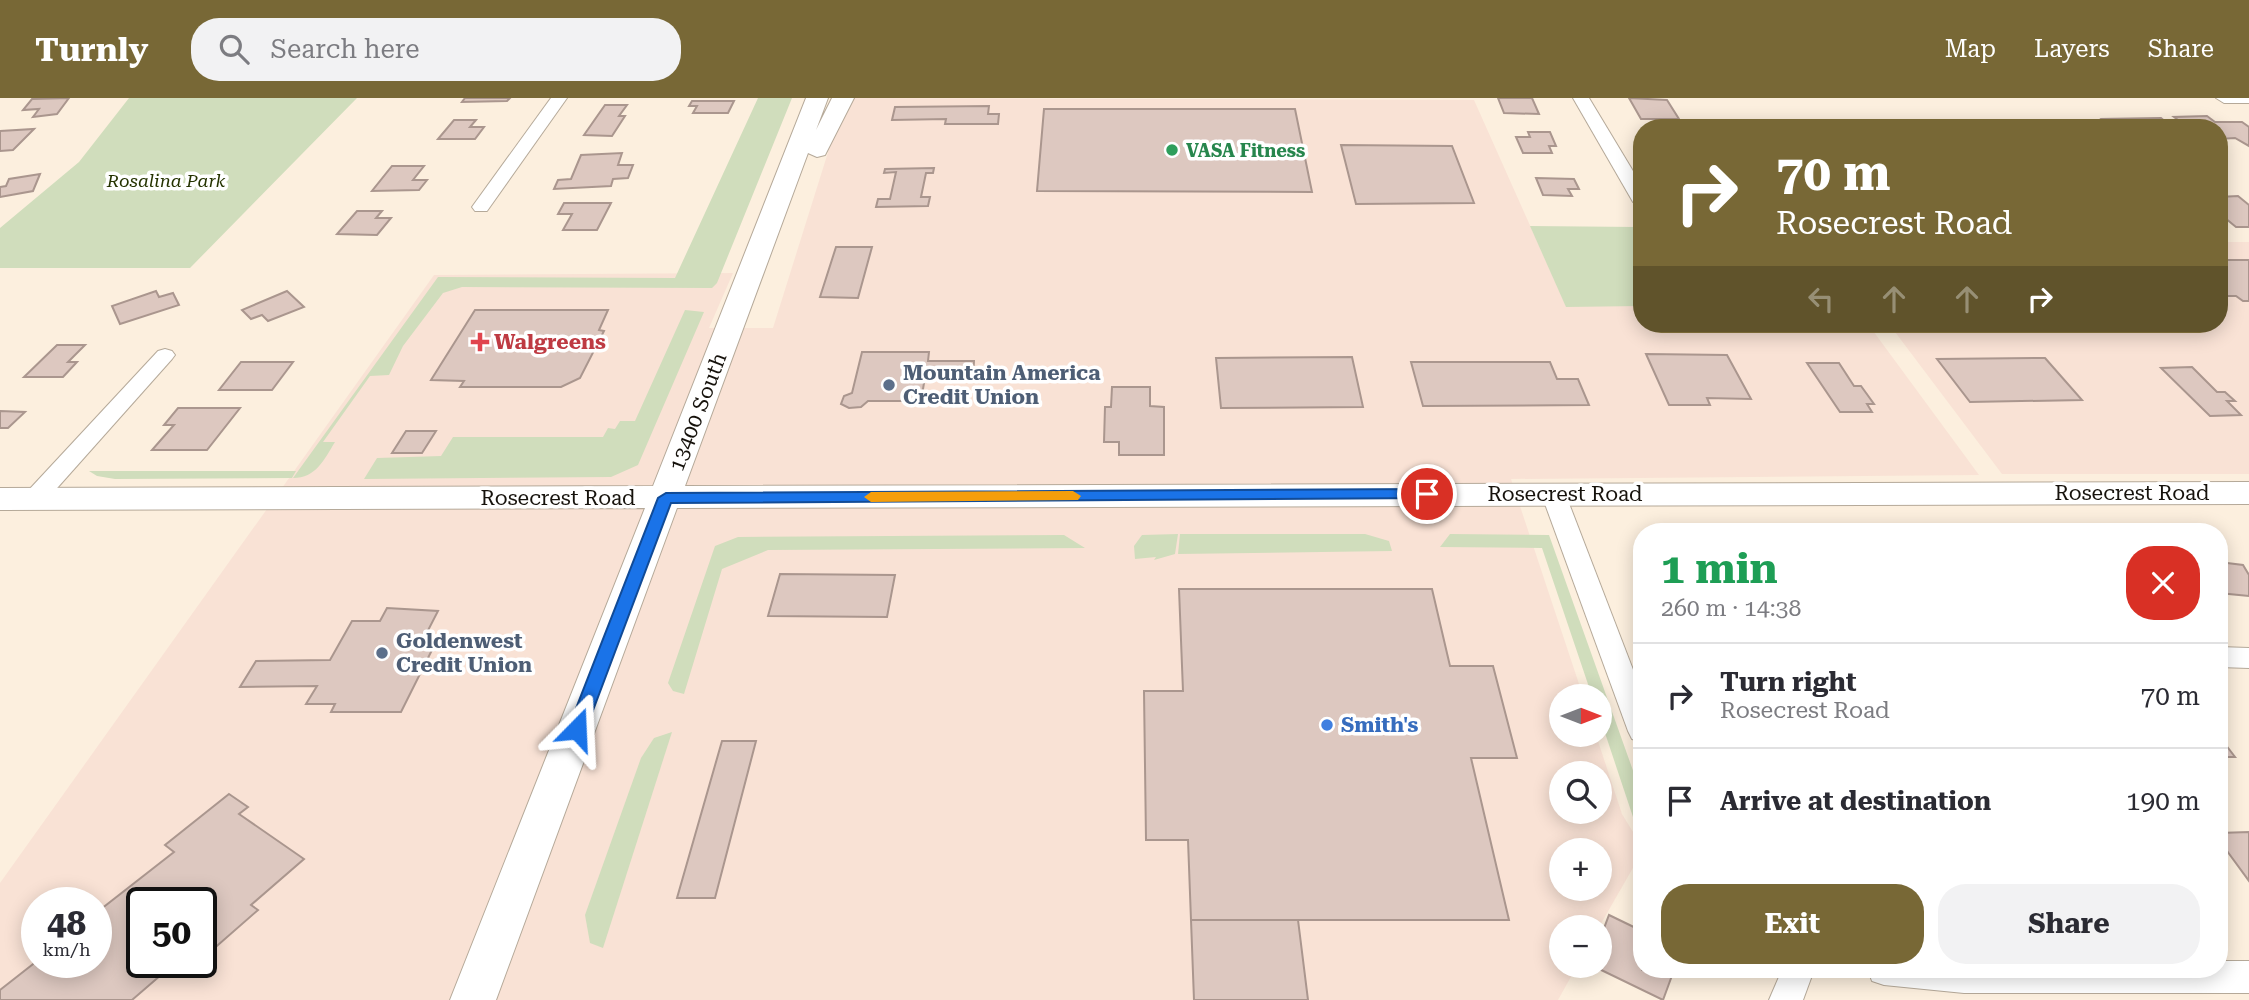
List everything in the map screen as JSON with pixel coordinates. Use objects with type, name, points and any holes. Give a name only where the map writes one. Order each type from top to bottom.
[{"type":"main road","name":"13400 South","points":[[473,1000],[817,98]]},
{"type":"main road","points":[[780,196],[823,143],[843,98]]},
{"type":"main road","name":"Rosecrest Road","points":[[0,499],[2249,493]]},
{"type":"street","points":[[481,207],[559,98]]},
{"type":"street","points":[[1581,98],[1633,187]]},
{"type":"street","points":[[2224,98],[2249,98]]},
{"type":"street","points":[[34,499],[165,355]]},
{"type":"street","points":[[1553,493],[1630,662],[1633,679]]},
{"type":"street","points":[[2228,658],[2249,659]]},
{"type":"street","points":[[2228,977],[2249,977]]},
{"type":"street","points":[[1786,1000],[1795,978]]},
{"type":"shaded area","points":[[845,98],[1474,100],[1566,306],[1633,306],[1633,333],[1875,333],[1979,475],[1511,479],[1579,684],[1549,684],[1549,747],[1600,747],[1605,761],[1549,761],[1549,824],[1612,824],[1612,784],[1622,814],[1633,832],[1633,868],[1606,915],[1549,915],[1549,978],[1570,978],[1558,1000],[0,1000],[0,883],[434,275],[733,273],[709,328],[773,328]]},
{"type":"shaded area","points":[[2228,242],[2249,242],[2249,474],[2002,474],[1896,333],[2228,333]]},
{"type":"green space","name":"Rosalina Park","points":[[129,98],[357,98],[190,268],[0,268],[0,228],[79,162]]},
{"type":"green space","points":[[758,98],[792,98],[717,283],[712,288],[462,287],[443,293],[403,346],[389,375],[370,376],[323,442],[335,442],[323,461],[308,475],[293,478],[438,277],[675,278]]},
{"type":"green space","points":[[1530,226],[1633,227],[1633,306],[1566,307]]},
{"type":"green space","points":[[685,310],[704,312],[638,465],[611,477],[364,479],[377,458],[441,456],[453,437],[603,437],[608,428],[615,429],[620,421],[635,421]]},
{"type":"green space","points":[[89,471],[296,471],[292,478],[115,479],[97,476]]},
{"type":"green space","points":[[1178,534],[1175,554],[1154,560],[1156,557],[1135,559],[1134,546],[1142,535]]},
{"type":"green space","points":[[1180,534],[1365,534],[1389,541],[1392,551],[1178,554]]},
{"type":"green space","points":[[1450,534],[1549,535],[1602,684],[1588,684],[1542,548],[1440,547]]},
{"type":"green space","points":[[1064,535],[1085,548],[768,550],[722,569],[684,694],[673,691],[668,683],[715,546],[738,537]]},
{"type":"green space","points":[[1612,712],[1633,771],[1633,817],[1610,747],[1612,747]]},
{"type":"green space","points":[[672,732],[603,948],[590,943],[585,915],[641,758],[654,738]]},
{"type":"building","points":[[69,98],[57,114],[33,117],[39,109],[23,110],[32,99]]},
{"type":"building","points":[[465,98],[510,98],[507,101],[462,102]]},
{"type":"building","points":[[1498,98],[1532,98],[1539,114],[1504,113]]},
{"type":"building","points":[[1629,98],[1667,100],[1679,119],[1641,119]]},
{"type":"building","points":[[692,101],[734,101],[728,113],[693,113],[697,106],[689,106]]},
{"type":"building","points":[[605,105],[627,105],[619,116],[625,116],[612,136],[584,135]]},
{"type":"building","points":[[989,106],[988,114],[999,114],[998,124],[945,124],[946,119],[892,120],[895,107]]},
{"type":"building","name":"VASA Fitness","points":[[1044,109],[1295,109],[1312,192],[1037,191]]},
{"type":"building","points":[[2207,116],[2211,119],[2177,119],[2174,117]]},
{"type":"building","points":[[454,120],[476,120],[470,127],[484,127],[475,139],[438,139]]},
{"type":"building","points":[[2228,122],[2242,122],[2249,127],[2249,146],[2235,138],[2228,138]]},
{"type":"building","points":[[34,129],[13,150],[0,151],[0,131]]},
{"type":"building","points":[[1528,132],[1550,132],[1556,146],[1549,146],[1552,153],[1523,153],[1516,137],[1530,137]]},
{"type":"building","points":[[1341,145],[1452,146],[1474,203],[1356,204]]},
{"type":"building","points":[[622,153],[618,165],[633,165],[628,178],[613,179],[611,186],[554,189],[558,180],[571,179],[581,155]]},
{"type":"building","points":[[392,166],[424,166],[413,180],[427,180],[419,190],[372,191]]},
{"type":"building","points":[[934,168],[933,173],[926,173],[921,197],[930,197],[928,206],[876,207],[878,199],[890,199],[896,172],[884,173],[885,169]]},
{"type":"building","points":[[40,174],[33,191],[0,197],[0,187],[6,186],[9,179]]},
{"type":"building","points":[[1536,178],[1574,179],[1579,189],[1568,189],[1572,196],[1543,195]]},
{"type":"building","points":[[2238,196],[2249,205],[2249,227],[2236,227],[2228,220],[2228,197]]},
{"type":"building","points":[[564,203],[611,203],[597,230],[563,230],[572,214],[558,214]]},
{"type":"building","points":[[357,211],[382,211],[376,218],[391,218],[377,235],[337,234]]},
{"type":"building","points":[[836,247],[872,247],[858,298],[820,297]]},
{"type":"building","points":[[2228,260],[2249,260],[2249,301],[2243,301],[2236,296],[2228,296]]},
{"type":"building","points":[[156,291],[159,297],[173,293],[179,305],[120,324],[112,306]]},
{"type":"building","points":[[287,291],[304,307],[268,321],[262,315],[251,319],[242,310]]},
{"type":"building","name":"Walgreens","points":[[475,310],[608,310],[599,330],[604,331],[580,378],[561,387],[460,387],[464,381],[431,380]]},
{"type":"building","points":[[57,345],[85,345],[68,362],[77,362],[63,377],[24,377]]},
{"type":"building","name":"Mountain America Credit Union","points":[[862,352],[929,352],[928,361],[974,361],[973,377],[925,377],[921,401],[868,401],[861,407],[849,408],[841,404],[844,396],[852,393]]},
{"type":"building","points":[[1646,354],[1727,355],[1751,399],[1707,398],[1710,405],[1669,405]]},
{"type":"building","points":[[1352,357],[1363,407],[1221,408],[1216,358]]},
{"type":"building","points":[[2045,358],[2082,400],[1970,402],[1937,359]]},
{"type":"building","points":[[241,362],[293,362],[272,390],[219,390]]},
{"type":"building","points":[[1411,362],[1550,362],[1557,379],[1578,379],[1589,405],[1423,406]]},
{"type":"building","points":[[1807,363],[1839,363],[1854,386],[1861,386],[1874,404],[1867,404],[1872,412],[1840,412]]},
{"type":"building","points":[[2192,367],[2217,392],[2225,392],[2235,401],[2227,401],[2241,415],[2210,416],[2161,368]]},
{"type":"building","points":[[1112,387],[1150,387],[1150,406],[1164,407],[1164,455],[1119,455],[1119,442],[1104,442],[1105,407],[1111,407]]},
{"type":"building","points":[[178,408],[240,408],[207,450],[152,450],[174,425],[164,425]]},
{"type":"building","points":[[0,411],[25,412],[8,428],[0,428]]},
{"type":"building","points":[[406,431],[436,431],[422,453],[392,453]]},
{"type":"building","points":[[2228,563],[2243,565],[2249,575],[2249,596],[2228,594]]},
{"type":"building","points":[[780,574],[895,575],[887,617],[768,616]]},
{"type":"building","name":"Smith's","points":[[1179,589],[1432,589],[1450,666],[1493,666],[1517,758],[1471,758],[1509,920],[1191,920],[1188,840],[1146,840],[1144,691],[1183,691]]},
{"type":"building","name":"Goldenwest Credit Union","points":[[387,608],[438,611],[420,646],[434,646],[401,712],[331,712],[335,704],[306,704],[317,686],[240,687],[256,661],[330,660],[352,621],[380,621]]},
{"type":"building","points":[[722,741],[756,741],[715,898],[677,898]]},
{"type":"building","points":[[2228,748],[2235,757],[2228,757]]},
{"type":"building","points":[[229,794],[248,807],[239,814],[304,859],[251,905],[258,910],[217,946],[217,887],[129,887],[174,852],[165,845]]},
{"type":"building","points":[[2249,832],[2249,881],[2228,852],[2228,833]]},
{"type":"building","points":[[126,890],[126,978],[157,978],[132,1000],[0,1000],[0,990],[21,974],[21,978],[112,978],[112,900]]},
{"type":"building","points":[[1612,916],[1633,927],[1633,978],[1671,978],[1663,1000],[1612,975]]},
{"type":"building","points":[[1191,920],[1298,920],[1308,1000],[1194,1000]]},
{"type":"slow traffic","points":[[871,497],[1073,496]]},
{"type":"place","name":"VASA Fitness","points":[[1172,150]]},
{"type":"place","name":"Walgreens","points":[[480,342]]},
{"type":"place","name":"Mountain America Credit Union","points":[[889,385]]},
{"type":"place","name":"Goldenwest Credit Union","points":[[382,653]]},
{"type":"place","name":"Smith's","points":[[1327,725]]},
{"type":"route","points":[[577,729],[666,498],[1427,494]]}]
